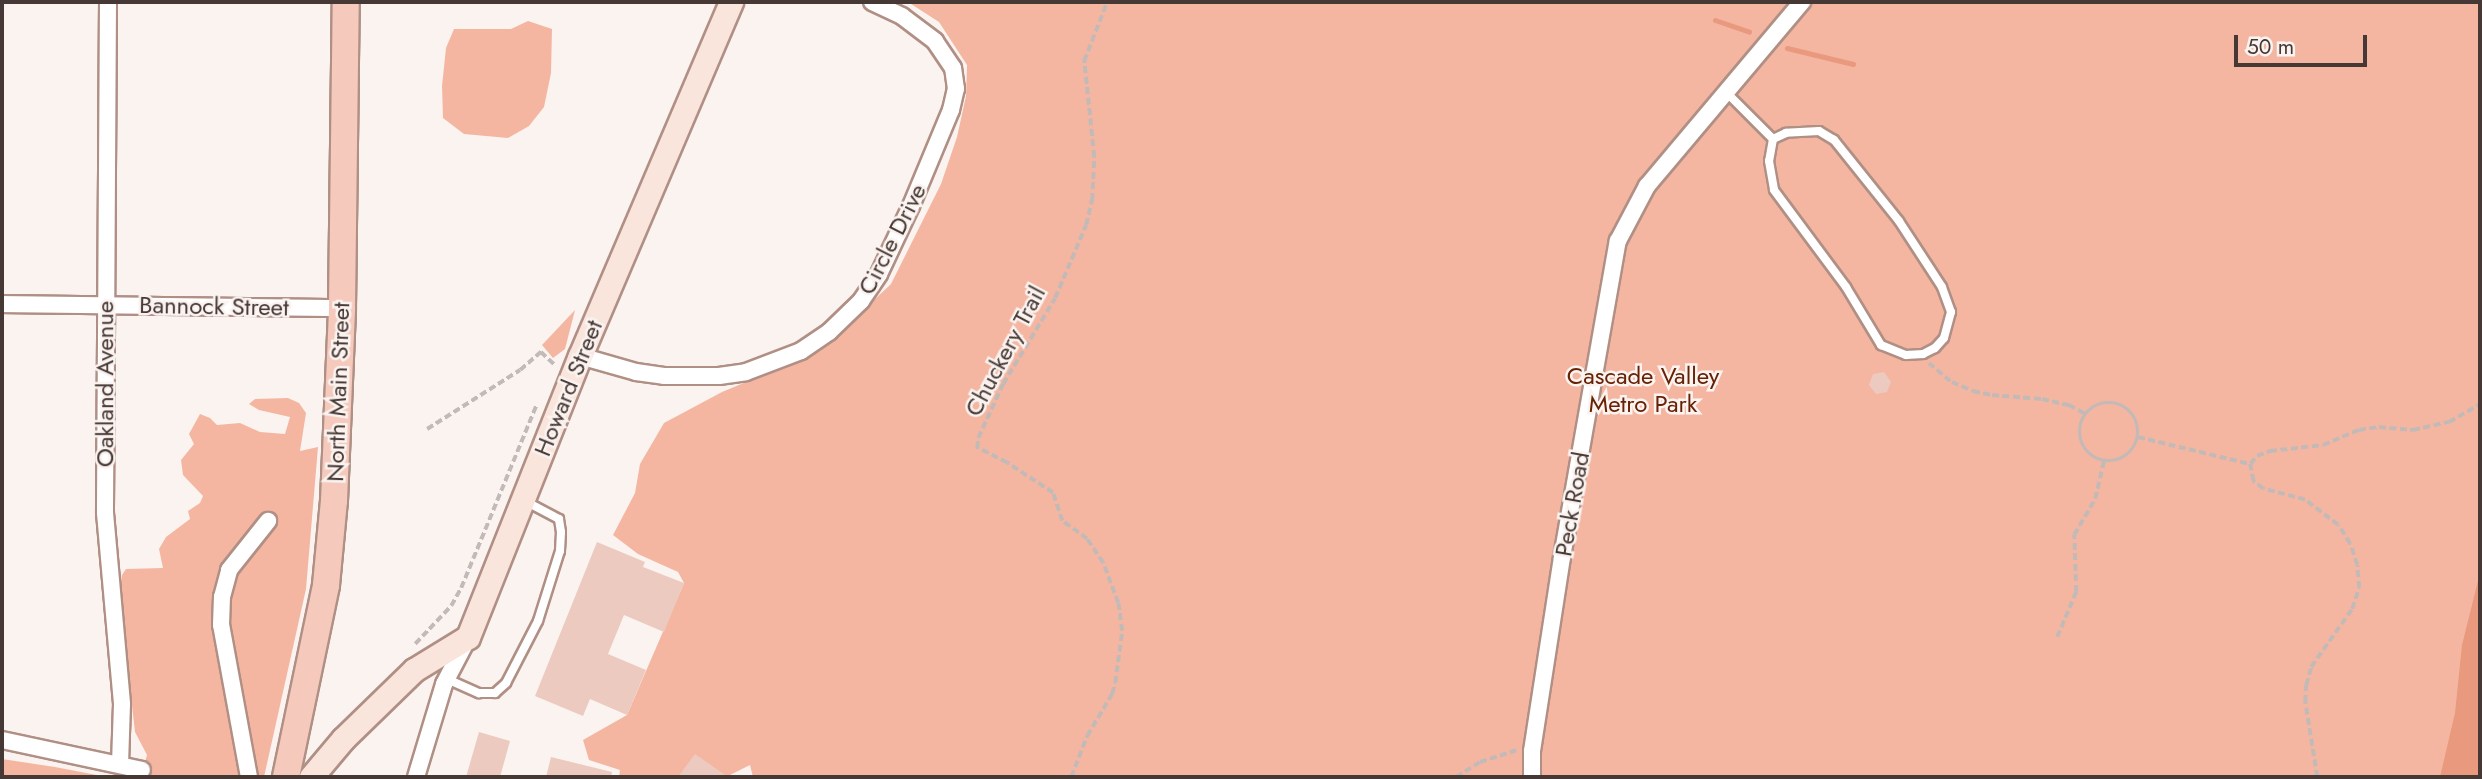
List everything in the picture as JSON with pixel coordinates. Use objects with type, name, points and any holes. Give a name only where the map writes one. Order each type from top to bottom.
[{"type":"main road","name":"North Main Street","points":[[286,777],[326,585],[338,450],[346,2]]},
{"type":"main road","name":"Howard Street","points":[[468,637],[580,356],[732,2]]},
{"type":"main road","points":[[311,777],[343,739],[414,670],[468,637]]},
{"type":"street","name":"Oakland Avenue","points":[[108,2],[105,513],[122,704],[120,764]]},
{"type":"street","name":"Circle Drive","points":[[580,356],[636,372],[664,376],[719,376],[746,372],[788,358],[808,346],[861,301],[878,274],[911,205],[951,110],[956,89],[953,68],[935,41],[902,16],[872,2]]},
{"type":"street","name":"Peck Road","points":[[1532,777],[1532,751],[1562,557],[1618,241],[1647,186],[1802,2]]},
{"type":"street","name":"Bannock Street","points":[[2,304],[342,308]]},
{"type":"street","points":[[248,777],[221,625],[222,597],[229,570],[268,521]]},
{"type":"street","name":"Howard Street","points":[[416,777],[447,679],[468,637]]},
{"type":"street","points":[[2,740],[142,770]]},
{"type":"lane","points":[[1725,92],[1773,139]]},
{"type":"lane","points":[[1819,131],[1834,140],[1921,252],[1942,288],[1951,312],[1944,338],[1923,354],[1906,355],[1891,351],[1874,335],[1846,288],[1774,190],[1769,161],[1773,139],[1786,133],[1819,131]]},
{"type":"lane","points":[[447,679],[479,692],[495,692],[506,683],[538,621],[561,551],[561,532],[559,519],[523,499]]},
{"type":"path","name":"Chuckery Trail","points":[[1071,777],[1087,736],[1115,683],[1122,631],[1118,603],[1103,563],[1087,539],[1062,521],[1053,493],[1007,463],[977,448],[978,438],[1003,384],[1055,298],[1086,225],[1092,200],[1094,157],[1084,61],[1107,2]]},
{"type":"path","points":[[427,429],[520,370],[541,352],[555,365],[550,375]]},
{"type":"path","points":[[1923,354],[1942,375],[1973,391],[2042,399],[2069,405],[2086,414]]},
{"type":"path","points":[[410,650],[451,606],[461,588],[541,396]]},
{"type":"path","points":[[2109,403],[2125,407],[2136,420],[2138,437],[2129,453],[2113,461],[2096,458],[2084,446],[2080,430],[2086,414],[2093,408],[2109,403]]},
{"type":"path","points":[[2250,464],[2257,456],[2270,450],[2323,445],[2359,430],[2379,427],[2413,430],[2449,422],[2480,404]]},
{"type":"path","points":[[2138,437],[2250,464]]},
{"type":"path","points":[[2057,637],[2076,592],[2074,534],[2095,499],[2104,461]]},
{"type":"path","points":[[2250,464],[2253,481],[2263,489],[2305,500],[2338,524],[2350,544],[2357,565],[2359,589],[2352,609],[2311,667],[2306,685],[2305,702],[2317,777]]},
{"type":"path","points":[[1456,777],[1498,754],[1513,750],[1532,751]]},
{"type":"green space","name":"Cascade Valley Metro Park","points":[[908,2],[2480,2],[2480,777],[753,777],[750,765],[726,777],[619,777],[620,770],[589,760],[583,740],[627,715],[684,583],[678,572],[638,554],[613,535],[635,493],[640,464],[664,423],[722,392],[820,351],[891,284],[941,184],[957,137],[966,96],[967,65],[939,22]]},
{"type":"green space","points":[[528,21],[552,29],[551,73],[544,107],[529,126],[508,138],[464,134],[443,118],[442,86],[446,48],[454,29],[511,29]]},
{"type":"green space","points":[[575,310],[565,349],[553,358],[542,345]]},
{"type":"green space","points":[[288,398],[299,403],[306,413],[300,451],[318,447],[306,589],[264,777],[141,777],[147,755],[135,732],[119,592],[122,575],[126,569],[163,568],[159,549],[166,537],[190,519],[188,511],[200,503],[203,496],[183,475],[181,460],[194,444],[189,434],[200,414],[217,425],[240,423],[260,432],[285,434],[290,417],[259,410],[249,404],[255,399]]},
{"type":"green space","points":[[2,759],[55,767],[107,777],[2,777]]},
{"type":"shaded area","points":[[2480,573],[2480,777],[2440,777],[2455,713],[2462,645]]},
{"type":"building","points":[[1884,372],[1891,382],[1887,392],[1876,394],[1869,385],[1873,374]]},
{"type":"building","points":[[597,542],[645,562],[643,567],[684,583],[664,632],[624,615],[608,654],[646,670],[627,715],[590,699],[583,716],[535,696]]},
{"type":"building","points":[[479,732],[510,741],[500,777],[466,777]]},
{"type":"building","points":[[695,754],[728,777],[678,777]]},
{"type":"building","points":[[551,757],[612,772],[611,777],[546,777]]},
{"type":"waterway","points":[[1715,20],[1749,32]]},
{"type":"waterway","points":[[1787,48],[1853,64]]}]
